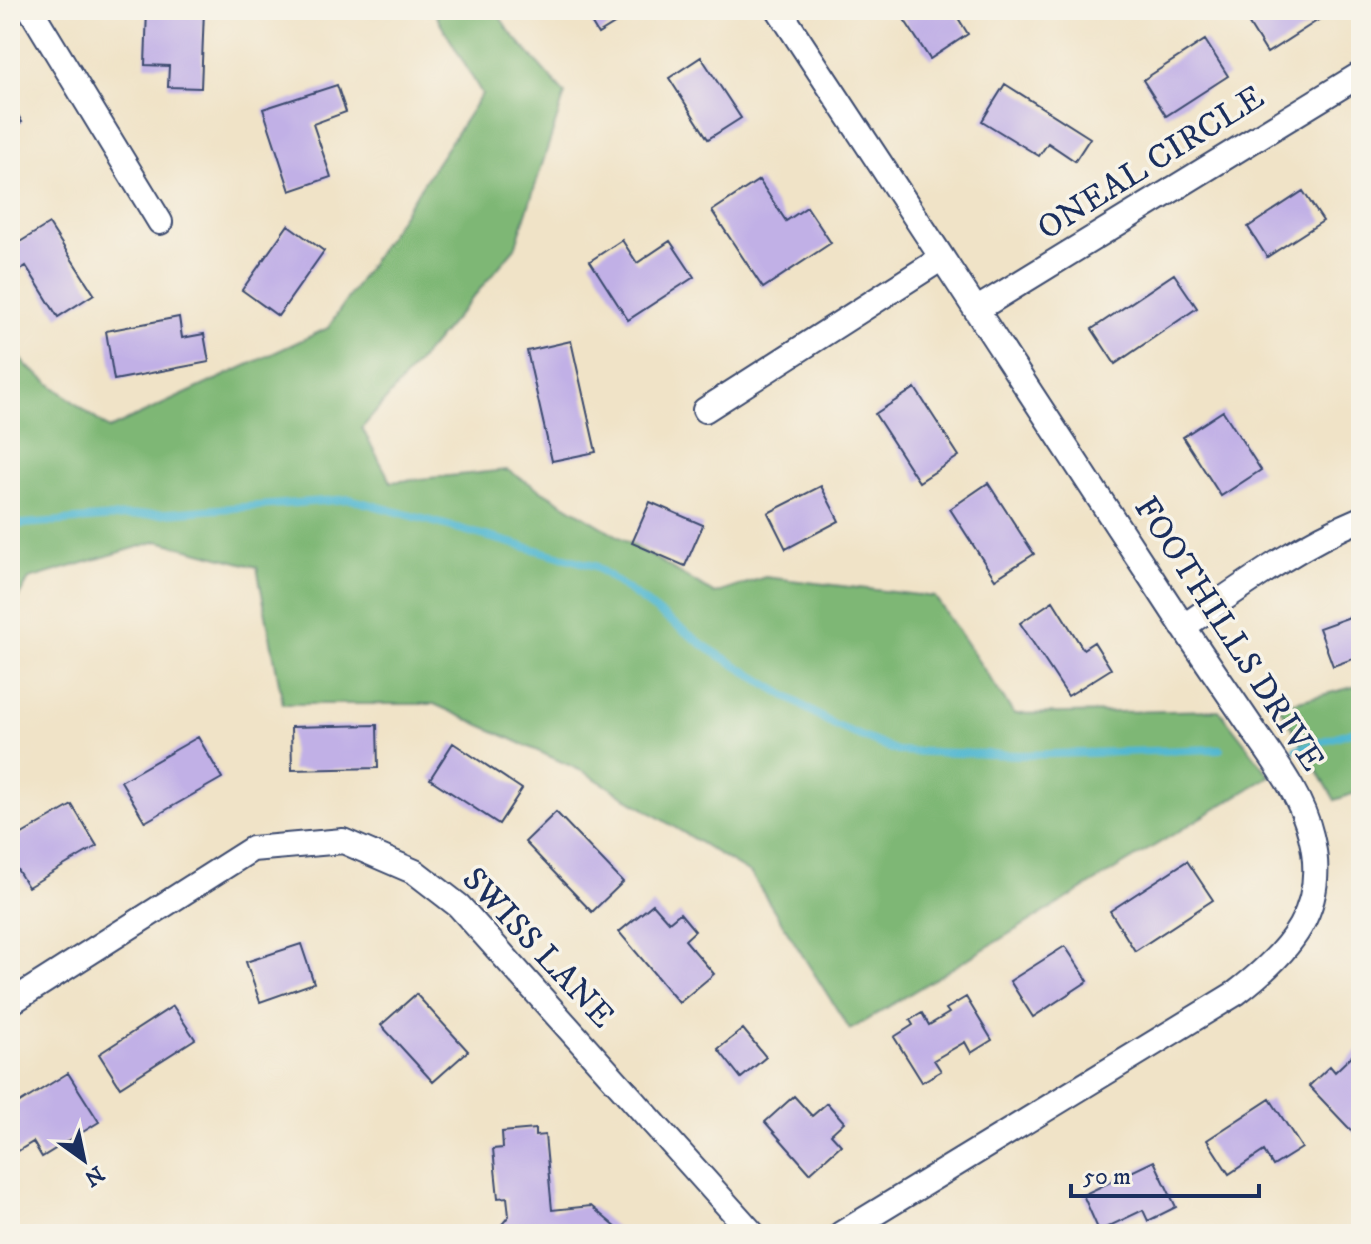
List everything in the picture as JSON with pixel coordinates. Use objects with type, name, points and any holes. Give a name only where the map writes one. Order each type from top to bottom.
[{"type":"street","points":[[31,10],[160,222]]},
{"type":"street","name":"FOOTHILLS DRIVE","points":[[779,10],[1183,627],[1279,768],[1300,803],[1312,836],[1315,864],[1315,885],[1305,920],[1288,947],[1236,993],[841,1234]]},
{"type":"street","name":"ONEAL CIRCLE","points":[[976,310],[1361,74]]},
{"type":"street","points":[[705,410],[942,258]]},
{"type":"street","points":[[1183,627],[1294,552],[1361,519]]},
{"type":"street","name":"SWISS LANE","points":[[10,1003],[252,849],[343,841],[415,872],[459,906],[753,1234]]},
{"type":"green space","points":[[433,10],[495,10],[510,32],[565,94],[515,248],[362,428],[391,482],[507,470],[715,594],[765,577],[935,597],[1014,714],[1219,710],[1270,776],[850,1030],[751,874],[584,772],[434,704],[283,704],[257,567],[158,541],[29,579],[10,612],[10,345],[27,366],[109,429],[328,328],[482,94]]},
{"type":"green space","points":[[1361,685],[1361,791],[1335,800],[1279,706]]},
{"type":"building","points":[[147,10],[204,10],[201,88],[168,87],[169,66],[145,65]]},
{"type":"building","points":[[592,10],[637,10],[598,34],[586,14]]},
{"type":"building","points":[[898,10],[953,10],[968,34],[930,59]]},
{"type":"building","points":[[1264,10],[1318,10],[1323,17],[1267,53],[1247,21]]},
{"type":"building","points":[[1205,40],[1228,76],[1166,116],[1143,80]]},
{"type":"building","points":[[701,57],[741,118],[708,139],[669,78]]},
{"type":"building","points":[[1005,84],[1090,138],[1075,161],[1048,143],[1039,156],[982,121]]},
{"type":"building","points":[[337,85],[346,112],[313,124],[331,177],[290,191],[263,109]]},
{"type":"building","points":[[10,101],[22,122],[10,128]]},
{"type":"building","points":[[10,129],[21,148],[10,155]]},
{"type":"building","points":[[759,180],[786,221],[807,207],[831,243],[763,288],[712,211]]},
{"type":"building","points":[[1303,191],[1323,221],[1267,257],[1248,227]]},
{"type":"building","points":[[49,224],[94,294],[58,317],[26,266],[12,275],[10,273],[10,248]]},
{"type":"building","points":[[288,225],[324,251],[278,316],[242,290]]},
{"type":"building","points":[[622,240],[637,263],[670,241],[694,277],[628,320],[590,261]]},
{"type":"building","points":[[1174,274],[1197,308],[1115,364],[1092,329]]},
{"type":"building","points":[[179,317],[182,338],[204,334],[209,362],[114,380],[106,331]]},
{"type":"building","points":[[571,341],[596,452],[552,461],[527,351]]},
{"type":"building","points":[[915,388],[959,456],[919,482],[875,414]]},
{"type":"building","points":[[1223,411],[1261,470],[1221,496],[1183,437]]},
{"type":"building","points":[[988,483],[1034,554],[995,579],[950,509]]},
{"type":"building","points":[[821,486],[839,521],[786,549],[768,513]]},
{"type":"building","points":[[650,502],[703,525],[685,566],[632,543]]},
{"type":"building","points":[[1053,601],[1083,649],[1094,642],[1111,669],[1068,696],[1020,623]]},
{"type":"building","points":[[1361,613],[1361,656],[1333,666],[1319,628]]},
{"type":"building","points":[[377,725],[378,768],[292,770],[291,727]]},
{"type":"building","points":[[198,737],[222,778],[145,822],[121,781]]},
{"type":"building","points":[[453,743],[522,789],[499,824],[430,779]]},
{"type":"building","points":[[72,805],[97,846],[28,887],[10,858],[10,841]]},
{"type":"building","points":[[556,812],[623,882],[592,912],[525,842]]},
{"type":"building","points":[[1187,861],[1213,900],[1135,951],[1110,911]]},
{"type":"building","points":[[653,904],[669,922],[680,913],[695,931],[685,940],[714,974],[679,1003],[619,932]]},
{"type":"building","points":[[301,944],[314,983],[260,1002],[246,962]]},
{"type":"building","points":[[1065,946],[1088,981],[1033,1017],[1010,981]]},
{"type":"building","points":[[416,994],[468,1051],[433,1082],[381,1025]]},
{"type":"building","points":[[966,997],[992,1040],[971,1053],[965,1042],[934,1060],[941,1071],[922,1082],[894,1037],[913,1025],[910,1020],[922,1013],[929,1025],[949,1013],[946,1009]]},
{"type":"building","points":[[173,1006],[195,1039],[120,1087],[99,1054]]},
{"type":"building","points":[[743,1029],[766,1057],[741,1078],[718,1049]]},
{"type":"building","points":[[1361,1047],[1361,1141],[1309,1086],[1330,1066],[1335,1072]]},
{"type":"building","points":[[68,1073],[99,1122],[42,1157],[33,1142],[10,1156],[10,1109]]},
{"type":"building","points":[[794,1096],[812,1116],[827,1103],[844,1122],[831,1134],[841,1145],[810,1173],[765,1122]]},
{"type":"building","points":[[1270,1099],[1302,1148],[1273,1166],[1264,1151],[1229,1174],[1207,1140]]},
{"type":"building","points":[[535,1129],[535,1136],[545,1135],[552,1210],[591,1206],[624,1234],[494,1234],[509,1216],[507,1197],[498,1198],[493,1149],[503,1148],[502,1132]]},
{"type":"building","points":[[1154,1161],[1176,1207],[1148,1221],[1143,1210],[1099,1231],[1083,1195]]},
{"type":"waterway","points":[[10,525],[350,499],[595,566],[709,649],[834,725],[897,751],[1019,755],[1220,749]]},
{"type":"waterway","points":[[1297,749],[1361,729]]}]
